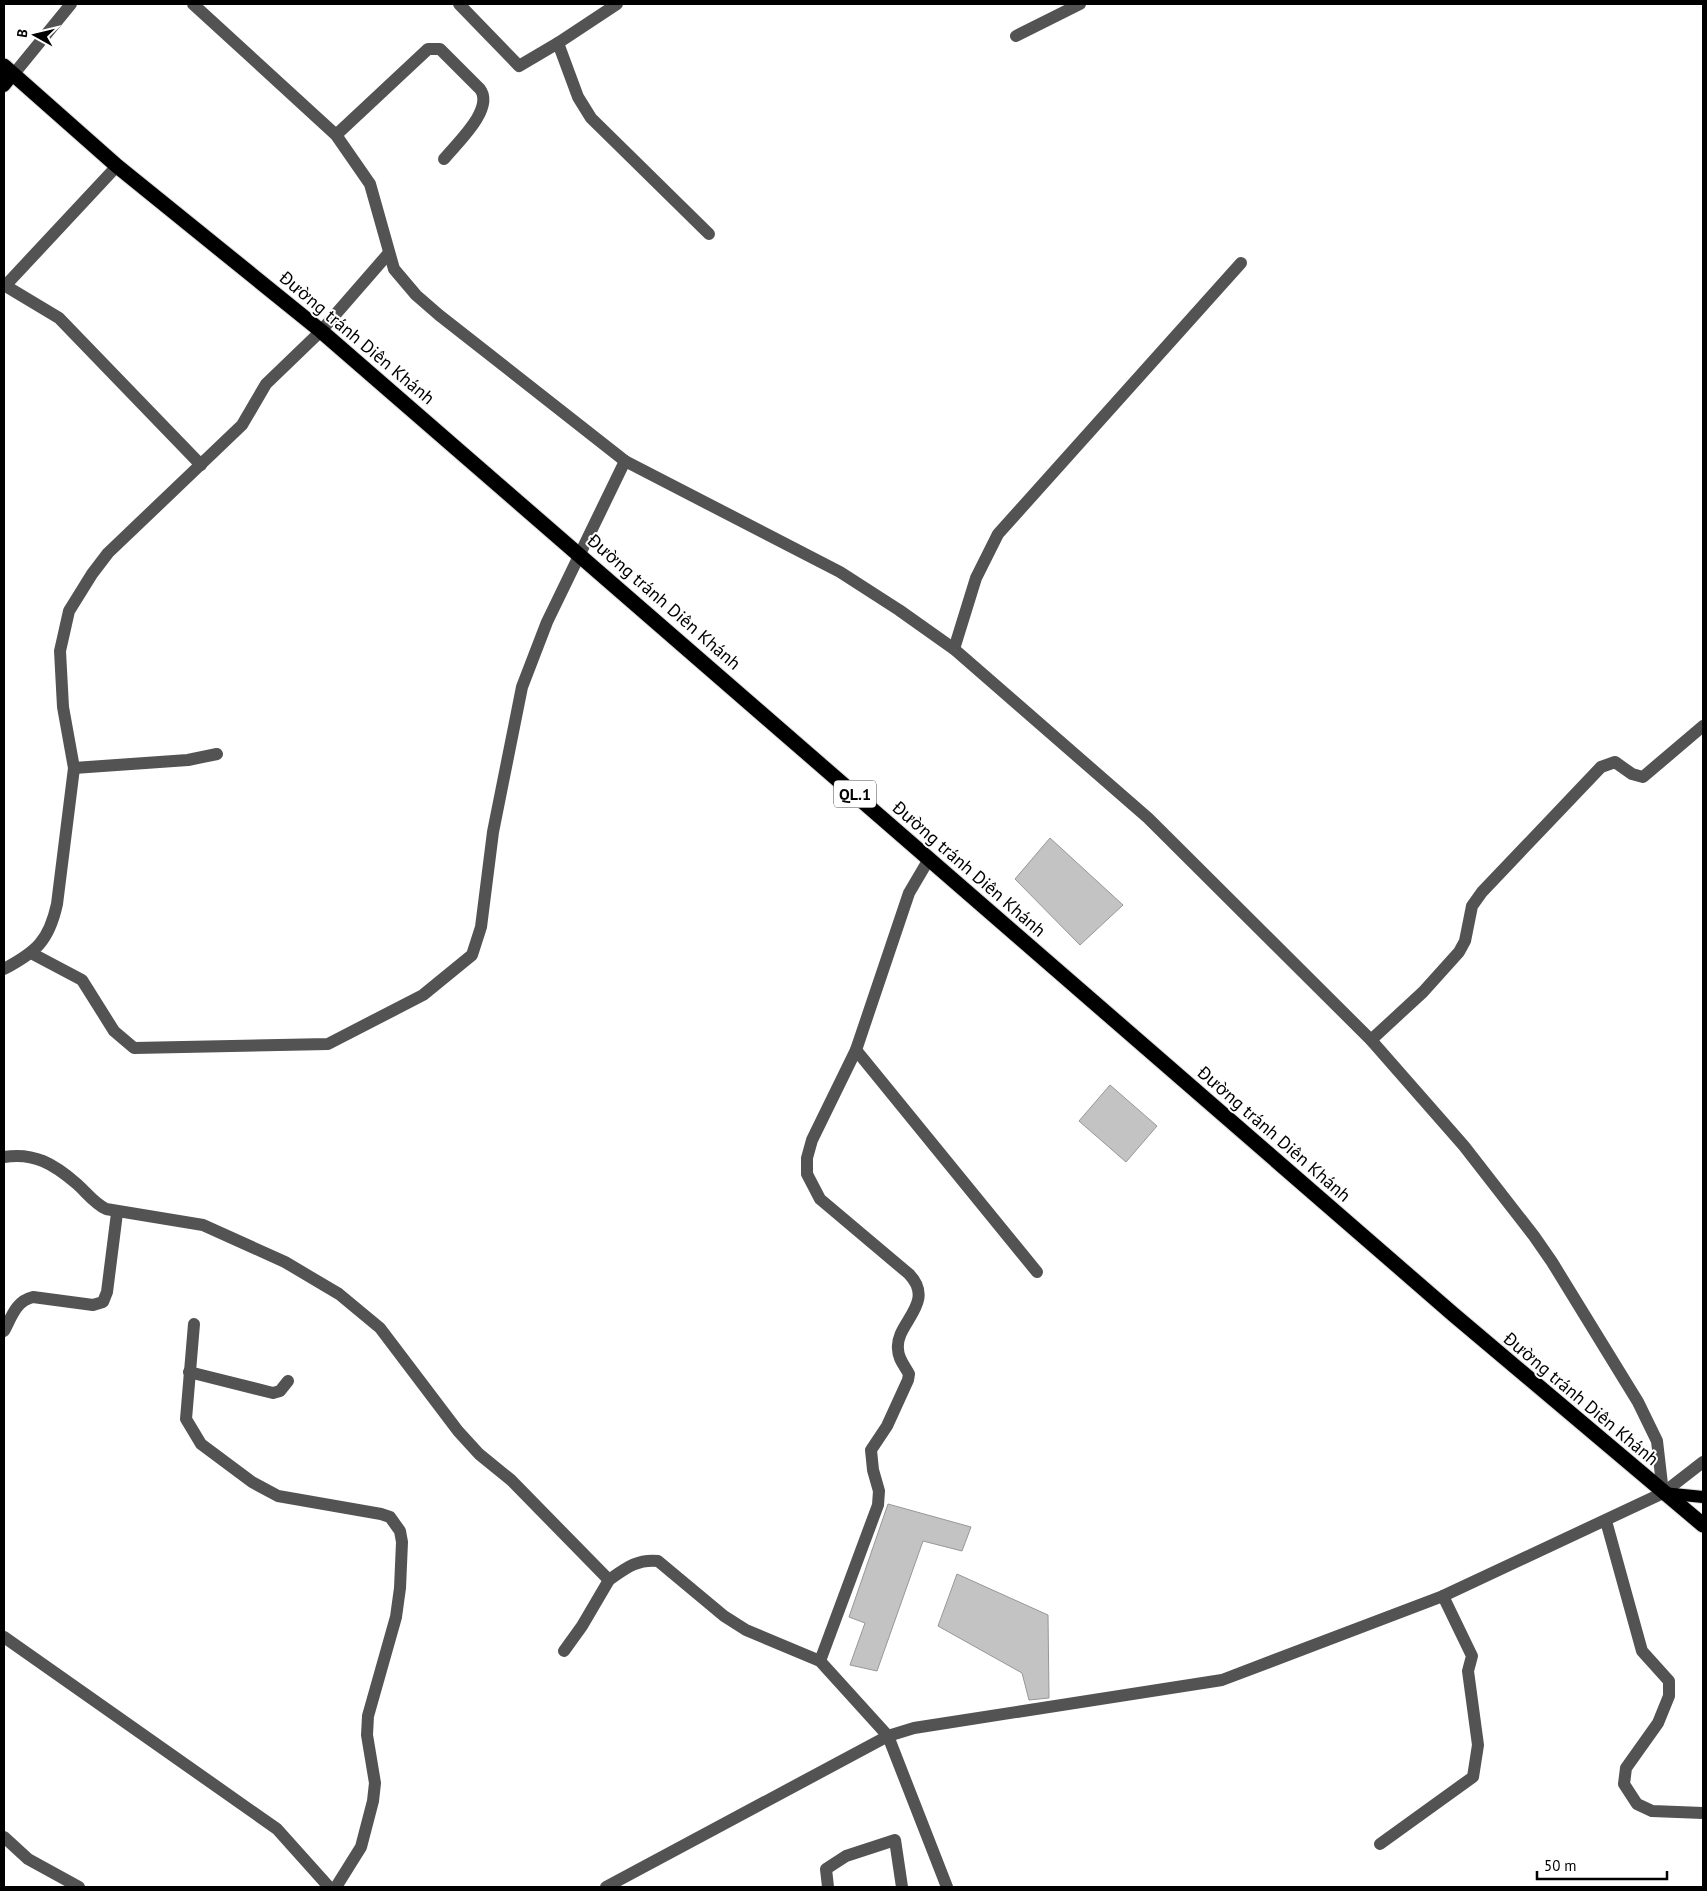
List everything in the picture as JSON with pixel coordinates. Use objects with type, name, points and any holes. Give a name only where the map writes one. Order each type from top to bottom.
[{"type":"highway","name":"Đường tránh Diên Khánh","points":[[7,76],[321,331],[579,553],[1454,1315],[1701,1525]]},
{"type":"main road","points":[[1663,1493],[1703,1497]]},
{"type":"street","points":[[7,76],[71,4]]},
{"type":"street","points":[[193,4],[336,135],[370,184],[388,254],[394,269],[406,285],[433,310],[625,461],[840,572],[899,610],[954,649],[1148,818],[1371,1040],[1464,1146],[1552,1262],[1638,1402],[1657,1441],[1663,1493]]},
{"type":"street","points":[[459,4],[519,66],[617,4]]},
{"type":"street","points":[[1016,36],[1054,9],[1080,4]]},
{"type":"street","points":[[558,43],[578,97],[591,118],[709,234]]},
{"type":"street","points":[[336,135],[432,47],[440,49],[483,94],[484,104],[479,116],[444,159]]},
{"type":"street","points":[[117,166],[4,286],[59,318],[200,465]]},
{"type":"street","points":[[4,969],[31,953],[44,941],[52,925],[65,854],[74,768],[63,706],[60,651],[69,611],[92,574],[108,553],[242,425],[266,384],[321,331],[388,254]]},
{"type":"street","points":[[954,649],[976,578],[986,554],[998,534],[1241,263]]},
{"type":"street","points":[[31,953],[82,980],[114,1031],[134,1048],[328,1044],[423,995],[472,955],[481,928],[493,832],[522,687],[547,622],[625,461]]},
{"type":"street","points":[[1371,1040],[1423,992],[1459,952],[1465,941],[1472,906],[1482,892],[1601,767],[1615,762],[1632,774],[1643,777],[1703,726]]},
{"type":"street","points":[[74,768],[188,760],[217,754]]},
{"type":"street","points":[[820,1661],[878,1504],[879,1491],[873,1470],[871,1450],[887,1426],[906,1387],[909,1374],[901,1362],[898,1344],[910,1318],[919,1290],[916,1282],[909,1274],[820,1199],[807,1174],[807,1158],[812,1140],[856,1050],[909,893],[929,859]]},
{"type":"street","points":[[856,1050],[1037,1272]]},
{"type":"street","points":[[4,1157],[26,1155],[45,1161],[76,1183],[97,1204],[117,1213],[181,1220],[204,1225],[285,1262],[339,1294],[380,1328],[458,1431],[479,1454],[511,1480],[609,1580]]},
{"type":"street","points":[[4,1331],[16,1308],[25,1298],[33,1297],[94,1305],[103,1302],[107,1292],[117,1213]]},
{"type":"street","points":[[194,1324],[186,1419],[192,1432],[201,1444],[252,1482],[278,1496],[381,1514],[390,1517],[400,1530],[402,1542],[400,1588],[396,1617],[368,1716],[367,1735],[375,1783],[373,1801],[361,1847],[336,1887]]},
{"type":"street","points":[[189,1372],[273,1393],[280,1391],[288,1381]]},
{"type":"street","points":[[606,1887],[888,1736],[914,1728],[1222,1680],[1443,1596],[1663,1493],[1703,1462]]},
{"type":"street","points":[[1606,1521],[1642,1650],[1669,1681],[1670,1696],[1658,1723],[1626,1768],[1624,1784],[1637,1804],[1652,1811],[1703,1813]]},
{"type":"street","points":[[564,1651],[582,1626],[609,1580],[636,1562],[645,1560],[658,1561],[724,1616],[746,1630],[820,1661],[888,1736],[947,1887]]},
{"type":"street","points":[[1380,1844],[1473,1777],[1478,1745],[1468,1671],[1472,1656],[1443,1596]]},
{"type":"street","points":[[4,1637],[277,1829],[329,1887]]},
{"type":"street","points":[[4,1837],[28,1859],[79,1887]]},
{"type":"street","points":[[828,1887],[826,1869],[846,1856],[895,1840],[902,1887]]},
{"type":"building","points":[[1050,838],[1123,905],[1080,945],[1015,879]]},
{"type":"building","points":[[1110,1085],[1157,1126],[1126,1162],[1079,1121]]},
{"type":"building","points":[[888,1504],[971,1527],[962,1551],[923,1541],[877,1671],[850,1665],[865,1623],[849,1617]]},
{"type":"building","points":[[957,1574],[1048,1615],[1049,1698],[1029,1700],[1022,1673],[938,1626]]}]
